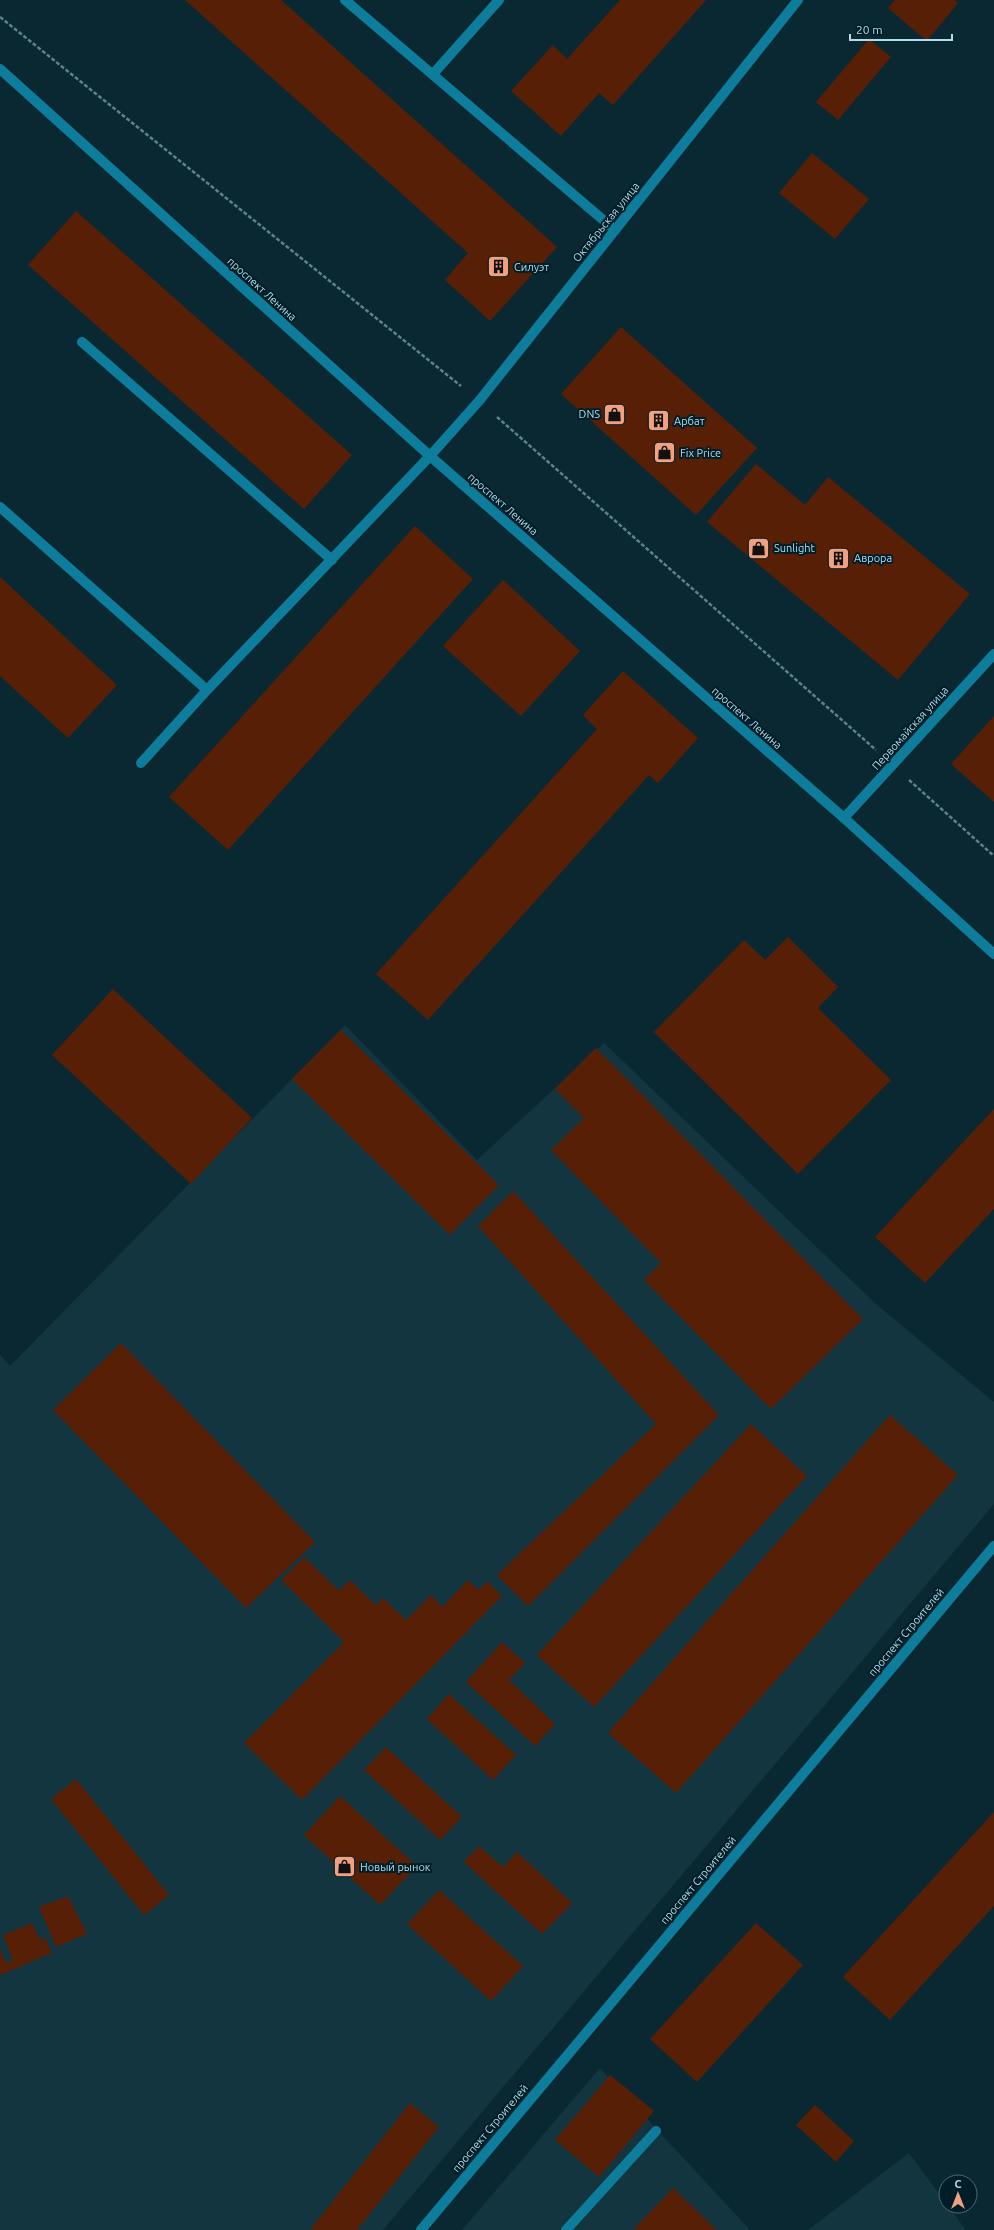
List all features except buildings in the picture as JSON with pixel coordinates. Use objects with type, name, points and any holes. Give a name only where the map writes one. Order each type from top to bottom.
[{"type":"street","points":[[345,0],[615,230]]},
{"type":"street","points":[[433,74],[499,0]]},
{"type":"street","name":"Октябрьская улица","points":[[141,763],[206,690],[332,560],[430,456],[479,401],[798,0]]},
{"type":"street","name":"проспект Ленина","points":[[0,69],[430,456],[844,818],[994,954]]},
{"type":"street","points":[[82,342],[332,560]]},
{"type":"street","points":[[0,507],[206,690]]},
{"type":"street","name":"Первомайская улица","points":[[844,818],[994,654]]},
{"type":"street","name":"проспект Строителей","points":[[421,2230],[994,1546]]},
{"type":"street","points":[[566,2230],[656,2131]]},
{"type":"path","points":[[0,17],[479,401],[994,856]]},
{"type":"shaded area","name":"Новый рынок","points":[[345,1025],[477,1160],[604,1043],[877,1305],[994,1402],[994,1504],[383,2230],[0,2230],[0,1355],[10,1366]]},
{"type":"shaded area","points":[[600,2068],[750,2230],[462,2230]]},
{"type":"shaded area","points":[[909,2153],[938,2192],[938,2214],[954,2214],[966,2230],[808,2230]]},
{"type":"place","name":"Силуэт","points":[[498,267]]},
{"type":"place","name":"DNS","points":[[615,414]]},
{"type":"place","name":"Арбат","points":[[659,421]]},
{"type":"place","name":"Fix Price","points":[[664,453]]},
{"type":"place","name":"Sunlight","points":[[759,548]]},
{"type":"place","name":"Аврора","points":[[838,558]]},
{"type":"place","name":"Новый рынок","points":[[344,1867]]}]
